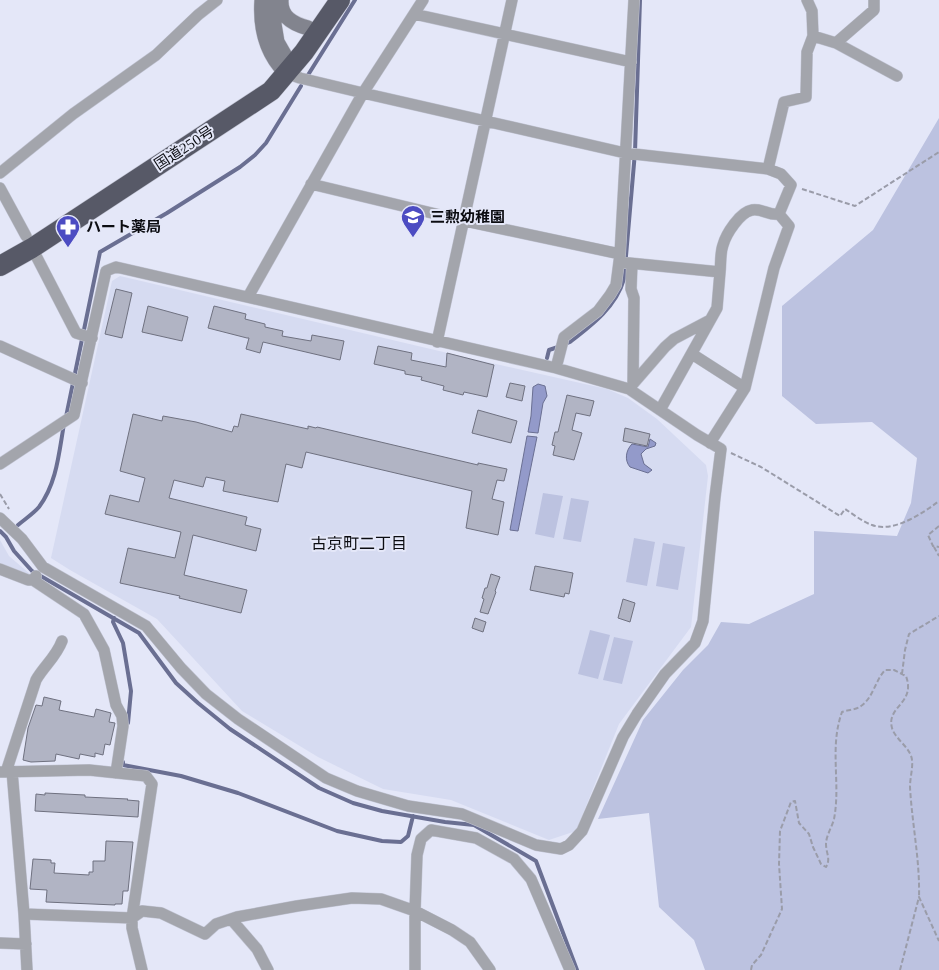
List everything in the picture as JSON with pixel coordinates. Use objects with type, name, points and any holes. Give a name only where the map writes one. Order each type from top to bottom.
[{"type":"highway","name":"国道250号","points":[[283,64],[326,0]]},
{"type":"highway","name":"国道250号","points":[[0,266],[74,207],[220,112],[283,64],[304,52],[340,0]]},
{"type":"highway","name":"国道250号","points":[[0,250],[29,242]]},
{"type":"street","points":[[0,173],[73,114],[156,55],[217,0]]},
{"type":"street","points":[[262,0],[262,24],[266,45],[283,64],[300,78],[631,154],[768,169],[781,174],[791,185],[779,214]]},
{"type":"street","points":[[276,0],[274,14],[275,34],[283,64]]},
{"type":"street","points":[[281,0],[283,14],[296,24],[308,28]]},
{"type":"street","points":[[248,297],[363,93],[423,0]]},
{"type":"street","points":[[436,342],[512,0]]},
{"type":"street","points":[[556,368],[564,337],[598,311],[616,285],[624,261],[631,154],[631,62],[634,0]]},
{"type":"street","points":[[768,169],[784,102],[806,97],[807,52],[813,36],[812,11],[806,0]]},
{"type":"street","points":[[836,43],[874,10],[874,0]]},
{"type":"street","points":[[414,14],[631,62]]},
{"type":"street","points":[[813,36],[836,43],[897,76]]},
{"type":"street","points":[[311,184],[624,261],[720,272]]},
{"type":"street","points":[[0,188],[29,242],[86,336]]},
{"type":"street","points":[[660,410],[718,308],[722,246],[738,219],[751,210],[759,210],[774,215],[779,214]]},
{"type":"street","points":[[710,443],[745,388],[774,268],[789,226],[779,214]]},
{"type":"street","points":[[624,261],[634,298],[631,386]]},
{"type":"street","points":[[0,464],[74,415],[76,381],[86,336],[106,270],[116,267],[631,386],[660,410],[721,449],[702,621],[695,643],[665,674],[637,714],[623,737],[582,831],[569,845],[561,849],[536,845],[462,824],[357,791],[326,778],[238,719],[206,694],[181,668],[146,626],[38,574]]},
{"type":"street","points":[[631,386],[674,339],[711,320]]},
{"type":"street","points":[[0,346],[76,381]]},
{"type":"street","points":[[692,354],[745,388]]},
{"type":"street","points":[[0,518],[22,539],[38,574],[84,614],[104,650],[116,705],[122,716],[123,726],[116,773]]},
{"type":"street","points":[[0,569],[28,580],[38,574]]},
{"type":"street","points":[[27,970],[24,914],[6,772],[36,680],[42,669],[58,652],[62,641]]},
{"type":"street","points":[[6,772],[89,770],[146,776],[152,784],[132,918],[132,928],[142,970]]},
{"type":"street","points":[[415,970],[415,912],[418,855],[421,839],[431,830],[462,824]]},
{"type":"street","points":[[462,824],[476,838],[514,859],[531,879],[570,970]]},
{"type":"street","points":[[24,914],[132,918],[142,911],[161,913],[205,934],[216,924],[231,919],[298,906],[352,898],[381,900],[415,912],[452,930],[470,942],[490,970]]},
{"type":"street","points":[[231,919],[256,949],[268,970]]},
{"type":"street","points":[[0,942],[26,944]]},
{"type":"path","points":[[791,185],[855,206],[939,152]]},
{"type":"path","points":[[721,449],[760,467],[840,516],[845,509],[870,525],[883,528],[894,525],[920,515],[939,501]]},
{"type":"path","points":[[939,526],[928,534],[939,556]]},
{"type":"path","points":[[933,546],[939,547]]},
{"type":"path","points":[[902,674],[909,634],[939,616]]},
{"type":"path","points":[[751,970],[752,965],[761,955],[782,909],[778,864],[780,831],[791,802],[795,801],[799,823],[810,834],[813,847],[821,864],[826,867],[828,863],[826,844],[834,818],[836,779],[835,738],[842,712],[860,707],[872,693],[878,677],[885,670],[894,670],[906,676],[909,684],[908,696],[898,706],[892,719],[892,728],[912,758],[910,785],[918,854],[919,898],[900,970]]},
{"type":"path","points":[[919,898],[939,941]]},
{"type":"shaded area","points":[[939,118],[939,970],[705,970],[694,940],[659,907],[649,813],[598,819],[643,720],[683,670],[708,645],[721,622],[749,624],[814,594],[814,531],[897,536],[911,503],[917,458],[872,422],[816,424],[782,396],[782,306],[873,230]]},
{"type":"shaded area","points":[[120,276],[607,389],[628,398],[657,419],[706,465],[708,476],[691,627],[619,724],[576,831],[549,840],[451,800],[383,789],[318,757],[242,711],[157,619],[51,558],[112,281]]},
{"type":"shaded area","points":[[538,384],[545,386],[547,396],[543,403],[538,433],[528,432],[533,387]]},
{"type":"shaded area","points":[[527,436],[537,437],[518,531],[510,530]]},
{"type":"shaded area","points":[[650,439],[656,443],[655,446],[646,449],[641,454],[644,464],[652,470],[648,473],[630,467],[626,458],[630,446],[632,444],[648,447]]},
{"type":"shaded area","points":[[543,493],[563,496],[554,538],[535,534]]},
{"type":"shaded area","points":[[571,498],[589,501],[581,542],[563,539]]},
{"type":"shaded area","points":[[634,538],[655,542],[647,586],[626,582]]},
{"type":"shaded area","points":[[0,540],[9,556],[30,574],[28,576],[0,565]]},
{"type":"shaded area","points":[[663,543],[685,547],[678,590],[656,586]]},
{"type":"shaded area","points":[[590,630],[610,635],[598,679],[578,674]]},
{"type":"shaded area","points":[[614,637],[633,641],[622,684],[603,680]]},
{"type":"building","points":[[116,289],[132,293],[122,338],[105,334]]},
{"type":"building","points":[[148,306],[188,317],[182,341],[142,332]]},
{"type":"building","points":[[214,306],[246,314],[245,319],[265,324],[265,327],[283,331],[282,336],[311,341],[312,335],[344,341],[340,360],[263,342],[260,353],[246,349],[249,338],[208,328]]},
{"type":"building","points":[[378,346],[412,353],[411,360],[446,367],[447,353],[494,365],[487,397],[464,392],[463,395],[443,390],[444,386],[421,380],[422,377],[405,374],[405,371],[374,364]]},
{"type":"building","points":[[510,383],[525,386],[522,401],[506,397]]},
{"type":"building","points":[[567,395],[594,401],[590,416],[576,413],[572,430],[582,433],[574,460],[553,455],[555,446],[552,445],[555,432],[558,432]]},
{"type":"building","points":[[478,410],[517,421],[511,443],[472,433]]},
{"type":"building","points":[[133,414],[162,421],[163,416],[196,422],[232,432],[234,426],[238,427],[241,414],[308,429],[308,426],[317,427],[478,465],[478,463],[507,469],[504,481],[497,480],[492,499],[504,502],[498,535],[466,528],[472,491],[306,452],[302,468],[286,464],[278,502],[223,491],[225,481],[206,477],[203,487],[174,480],[169,498],[247,517],[245,525],[261,529],[256,551],[193,535],[184,575],[247,590],[241,613],[179,598],[180,596],[120,583],[128,548],[175,558],[181,532],[105,514],[110,495],[139,502],[145,478],[120,471]]},
{"type":"building","points":[[625,428],[650,434],[647,446],[623,441]]},
{"type":"building","points":[[535,566],[573,573],[569,594],[565,593],[564,597],[530,590]]},
{"type":"building","points":[[491,574],[500,577],[488,614],[480,612],[484,599],[482,598]]},
{"type":"building","points":[[623,599],[635,603],[630,622],[618,618]]},
{"type":"building","points":[[475,618],[486,622],[483,632],[472,628]]},
{"type":"building","points":[[44,697],[61,701],[59,710],[94,717],[96,709],[111,713],[109,722],[115,723],[110,745],[105,744],[103,755],[95,753],[95,757],[80,754],[79,759],[56,754],[55,761],[31,762],[23,760],[28,728],[36,705],[42,706]]},
{"type":"building","points":[[45,793],[139,801],[138,817],[35,811],[36,794],[45,795]]},
{"type":"building","points":[[106,841],[133,842],[128,891],[123,891],[122,904],[46,902],[47,890],[30,889],[33,859],[51,860],[51,863],[55,863],[54,873],[89,875],[89,872],[93,872],[93,861],[105,861]]},
{"type":"waterway","points":[[308,75],[355,0]]},
{"type":"waterway","points":[[565,344],[578,336],[602,315],[615,298],[624,279],[635,152],[640,0]]},
{"type":"waterway","points":[[66,417],[100,252],[167,213],[240,167],[255,155],[266,143],[301,86]]},
{"type":"waterway","points":[[547,358],[549,350],[558,347]]},
{"type":"waterway","points":[[18,525],[39,507],[50,488],[54,478],[64,424]]},
{"type":"waterway","points":[[0,531],[14,551],[32,571],[139,633],[176,683],[198,703],[230,729],[319,788],[353,803],[382,811],[474,825],[536,861],[577,970]]},
{"type":"waterway","points":[[114,618],[113,622],[123,643],[131,691],[128,723]]},
{"type":"waterway","points":[[123,762],[123,765],[181,776],[238,793],[337,831],[382,841],[401,842],[408,836],[413,816]]},
{"type":"place","name":"三勲幼稚園","points":[[413,238]]},
{"type":"place","name":"ハート薬局","points":[[68,248]]},
{"type":"district","name":"古京町二丁目","points":[[359,543]]}]
